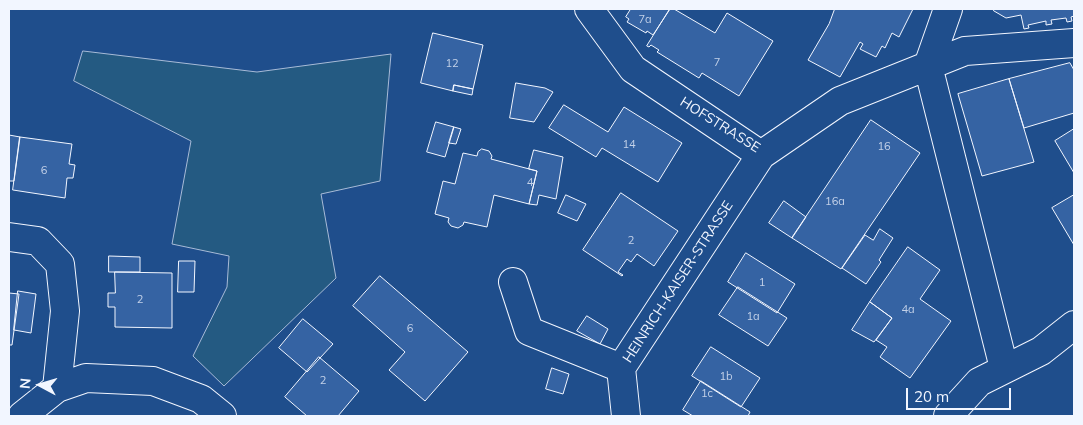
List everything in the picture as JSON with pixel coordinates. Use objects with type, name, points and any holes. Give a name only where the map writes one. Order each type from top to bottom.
[{"type":"street","name":"HOFSTRASSE","points":[[589,9],[633,69],[761,155],[840,101],[965,51],[1074,43]]},
{"type":"street","points":[[948,9],[928,66],[1004,368]]},
{"type":"street","name":"HEINRICH-KAISER-STRASSE","points":[[626,416],[621,368],[761,155]]},
{"type":"street","points":[[9,237],[38,240],[60,264],[65,311],[57,388]]},
{"type":"street","points":[[513,282],[529,330],[621,368]]},
{"type":"street","points":[[948,416],[980,382],[1004,368],[1041,351],[1074,325]]},
{"type":"street","points":[[22,416],[57,388],[86,378],[153,381],[201,399],[222,416]]},
{"type":"shaded area","points":[[83,51],[257,72],[391,54],[380,181],[321,194],[336,278],[224,386],[193,356],[227,287],[229,256],[172,244],[191,141],[74,81]]},
{"type":"building","points":[[631,9],[670,9],[653,35],[627,22],[629,19],[626,17]]},
{"type":"building","points":[[670,9],[674,9],[715,33],[727,13],[773,41],[739,96],[702,73],[699,78],[657,52],[659,50],[651,45],[647,46]]},
{"type":"building","points":[[835,9],[913,9],[899,37],[892,33],[885,48],[882,46],[876,57],[860,49],[863,44],[860,42],[840,77],[808,60],[829,24]]},
{"type":"building","points":[[993,9],[1074,9],[1074,16],[1071,17],[1072,21],[1067,22],[1066,18],[1051,20],[1052,24],[1046,25],[1046,21],[1028,25],[1029,28],[1024,29],[1021,15],[1006,18]]},
{"type":"building","points":[[433,33],[483,45],[473,89],[454,85],[453,91],[421,83]]},
{"type":"building","points":[[1070,63],[1074,70],[1074,113],[1024,128],[1009,79]]},
{"type":"building","points":[[1009,79],[1034,162],[982,176],[958,94]]},
{"type":"building","points":[[516,83],[545,88],[553,92],[534,122],[510,118]]},
{"type":"building","points":[[454,85],[473,89],[472,95],[453,91]]},
{"type":"building","points":[[564,105],[608,132],[624,107],[682,143],[658,182],[602,148],[596,157],[549,128]]},
{"type":"building","points":[[871,120],[920,153],[841,269],[792,238]]},
{"type":"building","points":[[436,122],[454,127],[445,157],[427,152]]},
{"type":"building","points":[[454,127],[461,129],[456,144],[449,143]]},
{"type":"building","points":[[1074,129],[1074,173],[1055,141]]},
{"type":"building","points":[[9,135],[20,137],[14,181],[9,181]]},
{"type":"building","points":[[20,137],[72,144],[69,164],[75,165],[73,178],[67,178],[65,198],[13,190]]},
{"type":"building","points":[[482,149],[489,151],[492,156],[491,159],[537,171],[529,204],[494,195],[487,227],[464,222],[458,228],[451,226],[448,222],[449,218],[435,214],[443,181],[455,184],[463,153],[477,156],[478,152]]},
{"type":"building","points":[[534,150],[563,157],[556,199],[539,195],[537,205],[529,204],[537,171],[529,169]]},
{"type":"building","points":[[621,193],[678,231],[654,266],[637,254],[631,262],[627,259],[618,272],[622,276],[583,250]]},
{"type":"building","points":[[566,195],[586,204],[577,221],[558,213]]},
{"type":"building","points":[[1074,195],[1074,245],[1052,208]]},
{"type":"building","points":[[784,201],[806,217],[792,238],[769,223]]},
{"type":"building","points":[[880,229],[893,238],[879,260],[881,262],[866,284],[842,268],[865,235],[873,240]]},
{"type":"building","points":[[908,247],[940,270],[920,299],[951,321],[910,378],[880,357],[887,347],[876,340],[892,318],[870,302]]},
{"type":"building","points":[[746,253],[795,284],[777,313],[728,282]]},
{"type":"building","points":[[109,256],[140,257],[140,272],[109,272]]},
{"type":"building","points":[[179,261],[195,261],[194,292],[178,292]]},
{"type":"building","points":[[115,272],[172,273],[172,328],[115,327],[115,307],[108,307],[108,293],[115,293]]},
{"type":"building","points":[[380,276],[468,352],[425,401],[389,370],[405,352],[353,306]]},
{"type":"building","points":[[738,287],[787,318],[768,346],[719,315]]},
{"type":"building","points":[[18,291],[36,294],[31,333],[14,330]]},
{"type":"building","points":[[9,293],[19,294],[12,345],[9,345]]},
{"type":"building","points":[[870,302],[892,318],[874,342],[852,330]]},
{"type":"building","points":[[587,316],[608,329],[600,344],[577,331]]},
{"type":"building","points":[[303,319],[333,344],[307,372],[279,348]]},
{"type":"building","points":[[711,347],[760,378],[741,407],[692,376]]},
{"type":"building","points":[[319,357],[359,391],[338,416],[307,416],[285,397]]},
{"type":"building","points":[[552,368],[569,374],[563,394],[546,389]]},
{"type":"building","points":[[701,381],[750,412],[748,416],[693,416],[683,410]]}]
